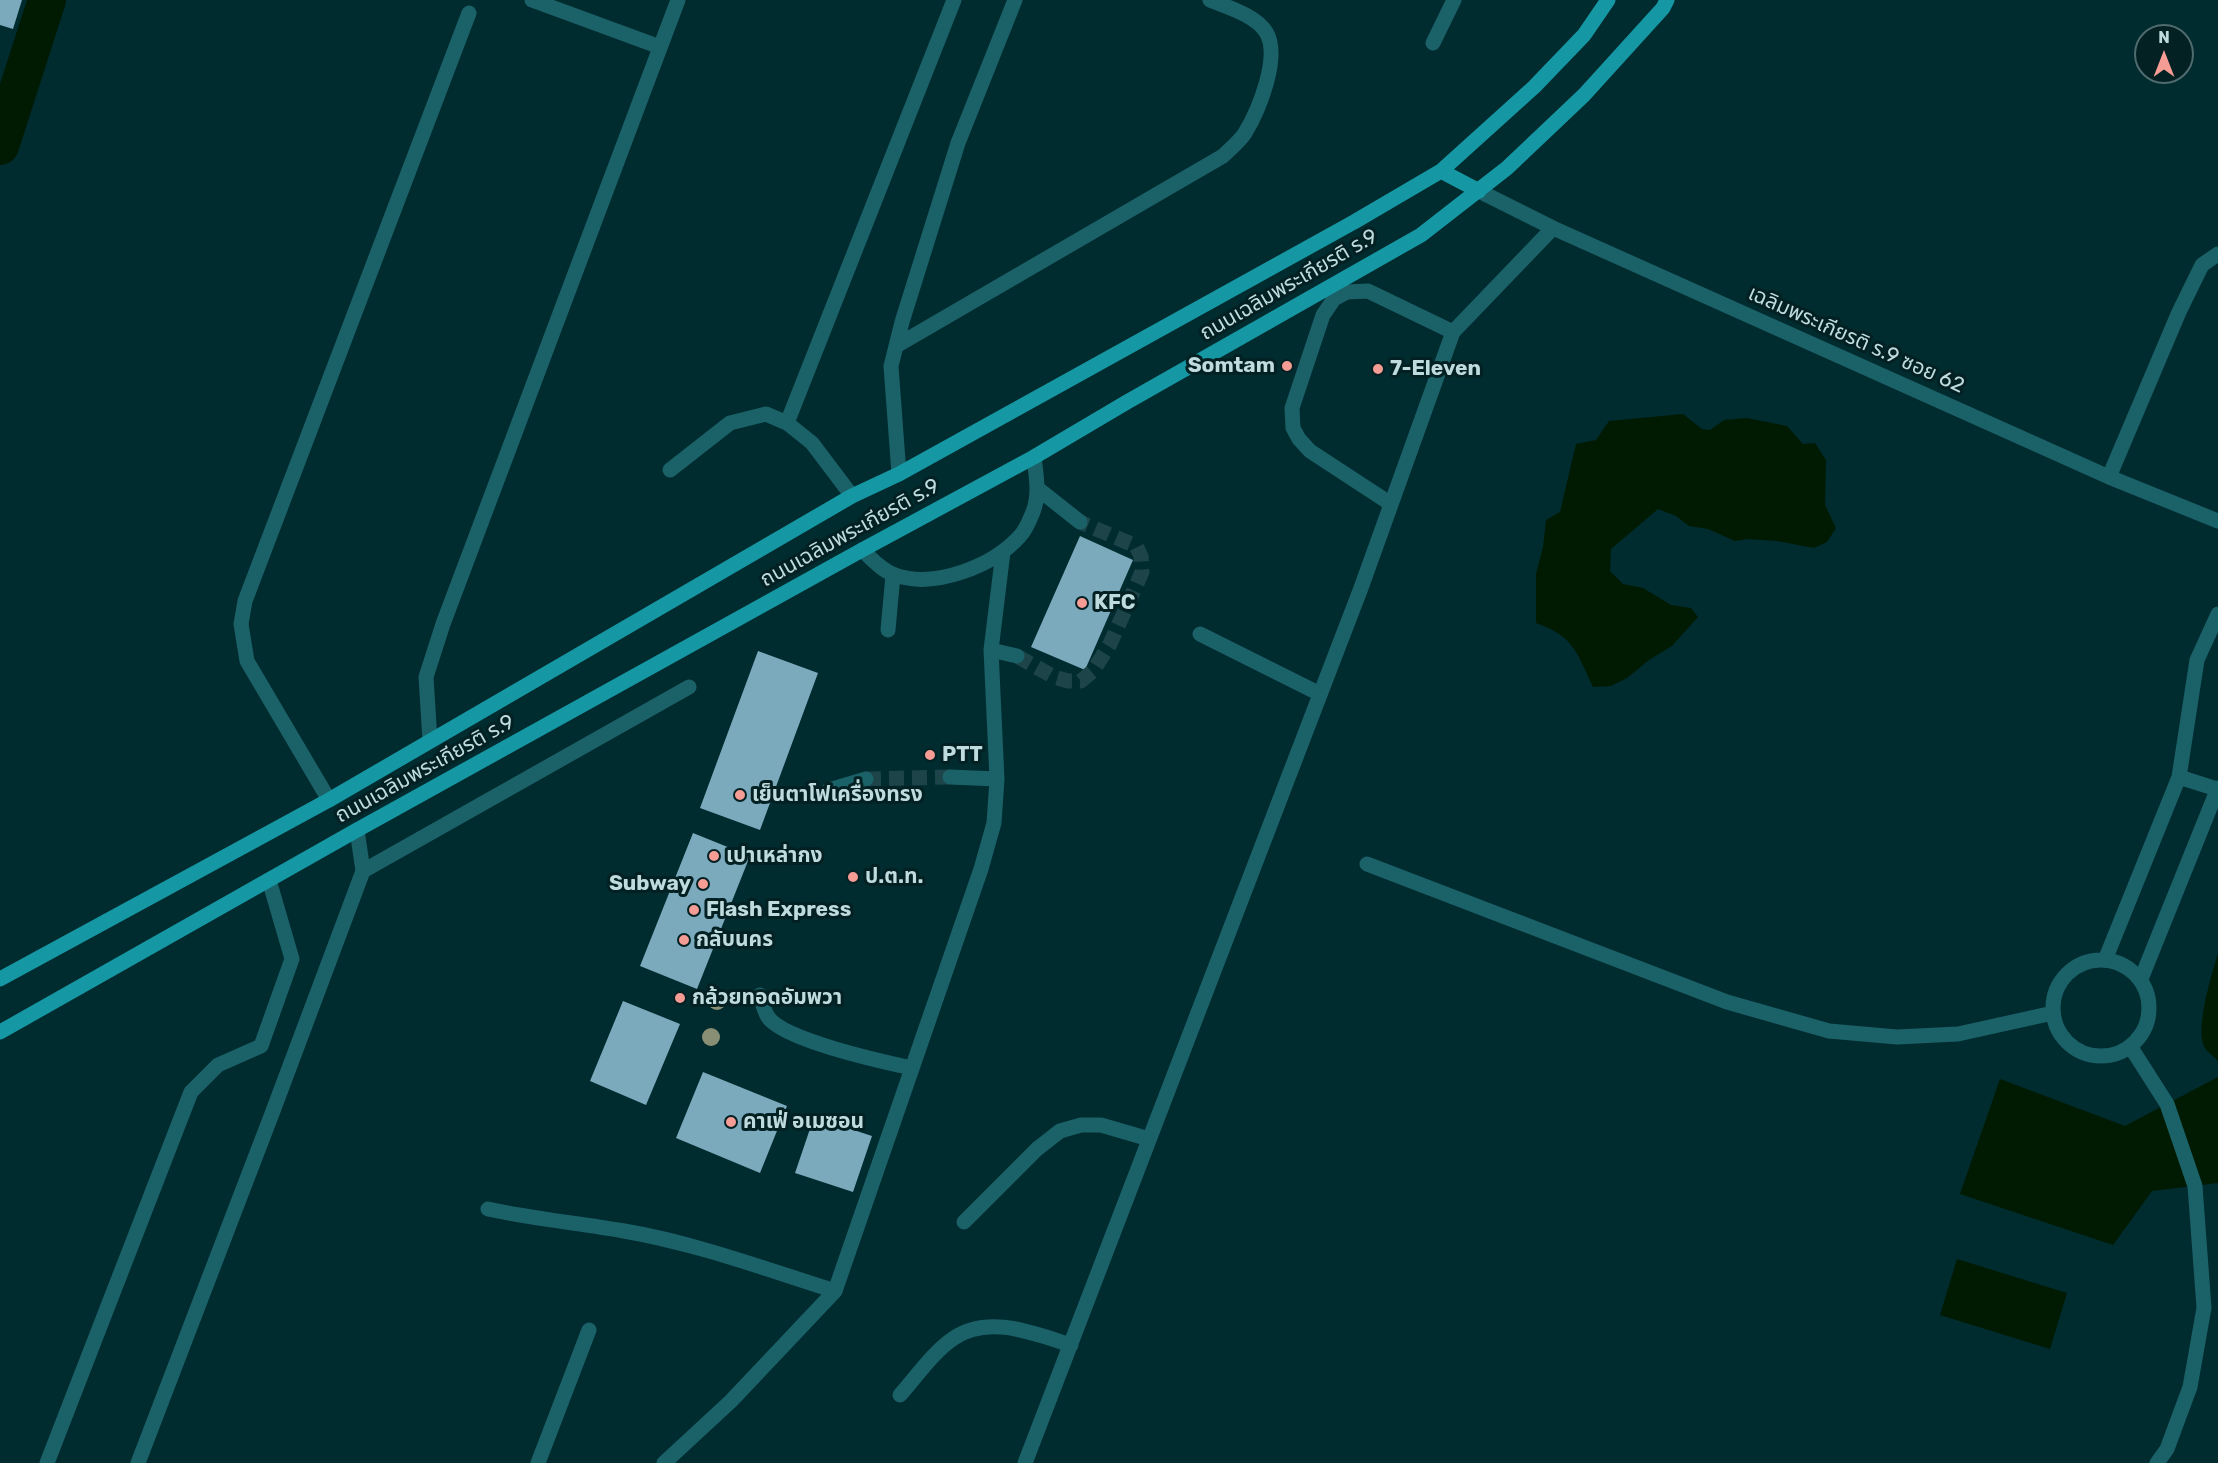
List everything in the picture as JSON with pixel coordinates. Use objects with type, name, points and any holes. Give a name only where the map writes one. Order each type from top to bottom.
[{"type":"main road","name":"ถนนเฉลิมพระเกียรติ ร.9","points":[[0,979],[329,800],[852,496],[899,474],[1344,228],[1441,171],[1534,87],[1584,35],[1608,0]]},
{"type":"main road","name":"ถนนเฉลิมพระเกียรติ ร.9","points":[[2,1034],[357,830],[1034,457],[1421,235],[1508,168],[1584,95],[1663,8],[1667,0]]},
{"type":"main road","points":[[1441,171],[1479,191]]},
{"type":"street","points":[[532,0],[660,47]]},
{"type":"street","points":[[430,741],[426,677],[443,624],[678,0]]},
{"type":"street","points":[[787,423],[954,0]]},
{"type":"street","points":[[899,474],[891,366],[958,143],[1015,0]]},
{"type":"street","points":[[896,346],[1223,156],[1245,134],[1270,70],[1272,48],[1265,31],[1243,13],[1210,0]]},
{"type":"street","points":[[1433,43],[1454,0]]},
{"type":"street","points":[[329,800],[247,661],[241,624],[245,601],[469,13]]},
{"type":"street","name":"เฉลิมพระเกียรติ ร.9 ซอย 62","points":[[1479,191],[1553,228],[2109,477],[2218,522]]},
{"type":"street","points":[[1025,1463],[1320,694],[1453,332],[1553,228]]},
{"type":"street","points":[[2109,477],[2178,312],[2202,265],[2218,254]]},
{"type":"street","points":[[1391,504],[1310,452],[1299,440],[1293,428],[1292,408],[1323,315],[1334,299],[1347,292],[1368,291],[1453,332]]},
{"type":"street","points":[[670,470],[730,423],[766,414],[787,423],[812,443],[852,496]]},
{"type":"street","points":[[862,550],[893,575],[920,580],[954,576],[1003,552],[1022,534],[1034,510],[1037,488],[1034,457]]},
{"type":"street","points":[[1037,488],[1080,522]]},
{"type":"street","points":[[664,1463],[731,1401],[835,1291],[981,869],[994,823],[997,779],[992,650],[1003,552]]},
{"type":"street","points":[[888,630],[893,575]]},
{"type":"street","points":[[2104,960],[2179,777],[2197,660],[2218,614]]},
{"type":"street","points":[[1200,634],[1320,694]]},
{"type":"street","points":[[992,650],[1017,656]]},
{"type":"street","points":[[363,871],[688,687]]},
{"type":"street","points":[[950,777],[997,779]]},
{"type":"street","points":[[2141,979],[2218,788],[2179,777]]},
{"type":"street","points":[[829,790],[866,779]]},
{"type":"street","points":[[138,1463],[363,871],[357,830]]},
{"type":"street","points":[[1367,864],[1727,1002],[1829,1031],[1897,1038],[1958,1034],[2054,1013]]},
{"type":"street","points":[[47,1463],[191,1092],[218,1065],[261,1046],[292,959],[269,880]]},
{"type":"street","points":[[2104,960],[2121,964],[2141,979],[2149,1003],[2148,1019],[2141,1034],[2130,1047],[2115,1054],[2098,1056],[2082,1051],[2068,1042],[2058,1028],[2054,1013],[2055,996],[2061,981],[2073,969],[2088,962],[2104,960]]},
{"type":"street","points":[[760,995],[769,1018],[785,1031],[859,1057],[912,1068]]},
{"type":"street","points":[[2130,1047],[2167,1104],[2195,1186],[2211,1310],[2190,1387],[2167,1449],[2157,1463]]},
{"type":"street","points":[[964,1222],[1037,1149],[1060,1131],[1081,1125],[1101,1125],[1149,1139]]},
{"type":"street","points":[[488,1209],[525,1218],[625,1231],[695,1248],[835,1291]]},
{"type":"street","points":[[900,1395],[939,1350],[956,1336],[983,1327],[1017,1329],[1071,1345]]},
{"type":"street","points":[[538,1463],[589,1330]]},
{"type":"shaded area","points":[[1683,414],[1702,429],[1710,430],[1724,420],[1747,418],[1787,426],[1803,444],[1815,443],[1826,460],[1825,505],[1836,528],[1827,542],[1814,548],[1777,541],[1748,539],[1735,541],[1708,529],[1689,526],[1676,516],[1658,509],[1611,549],[1610,571],[1623,584],[1643,588],[1671,605],[1691,608],[1698,617],[1672,646],[1649,660],[1627,678],[1611,686],[1593,687],[1578,655],[1567,640],[1549,628],[1536,623],[1536,574],[1543,547],[1546,520],[1560,512],[1576,444],[1596,440],[1609,421]]},
{"type":"shaded area","points":[[2218,954],[2218,1061],[2205,1048],[2202,1029],[2205,1002]]},
{"type":"shaded area","points":[[2218,1077],[2218,1183],[2152,1191],[2113,1245],[1960,1194],[2000,1079],[2125,1126]]},
{"type":"shaded area","points":[[1957,1259],[2067,1293],[2050,1349],[1940,1315]]},
{"type":"building","points":[[0,0],[22,0],[13,29],[0,25]]},
{"type":"building","name":"KFC","points":[[1080,536],[1133,560],[1085,670],[1031,647]]},
{"type":"building","points":[[758,651],[818,673],[760,830],[700,808]]},
{"type":"building","points":[[693,833],[750,856],[697,989],[640,966]]},
{"type":"building","points":[[623,1001],[680,1024],[646,1105],[590,1081]]},
{"type":"building","name":"คาเฟ่ อเมซอน","points":[[703,1072],[787,1106],[760,1173],[676,1138]]},
{"type":"building","points":[[814,1117],[872,1136],[853,1192],[795,1173]]},
{"type":"waterway","points":[[0,146],[47,0]]},
{"type":"tunnel","points":[[1017,656],[1054,677],[1068,681],[1081,681],[1093,671],[1110,644],[1142,572],[1141,556],[1136,546],[1080,522]]},
{"type":"tunnel","points":[[866,779],[950,777]]},
{"type":"place","name":"Somtam","points":[[1287,366]]},
{"type":"place","name":"7-Eleven","points":[[1378,369]]},
{"type":"place","name":"KFC","points":[[1082,603]]},
{"type":"place","name":"PTT","points":[[930,755]]},
{"type":"place","name":"เย็นตาโฟเครื่องทรง","points":[[740,795]]},
{"type":"place","name":"เปาเหล่ากง","points":[[714,856]]},
{"type":"place","name":"ป.ต.ท.","points":[[853,877]]},
{"type":"place","name":"Subway","points":[[703,884]]},
{"type":"place","name":"Flash Express","points":[[694,910]]},
{"type":"place","name":"กลับนคร","points":[[684,940]]},
{"type":"place","name":"กล้วยทอดอัมพวา","points":[[680,998]]},
{"type":"place","name":"คาเฟ่ อเมซอน","points":[[731,1122]]}]
